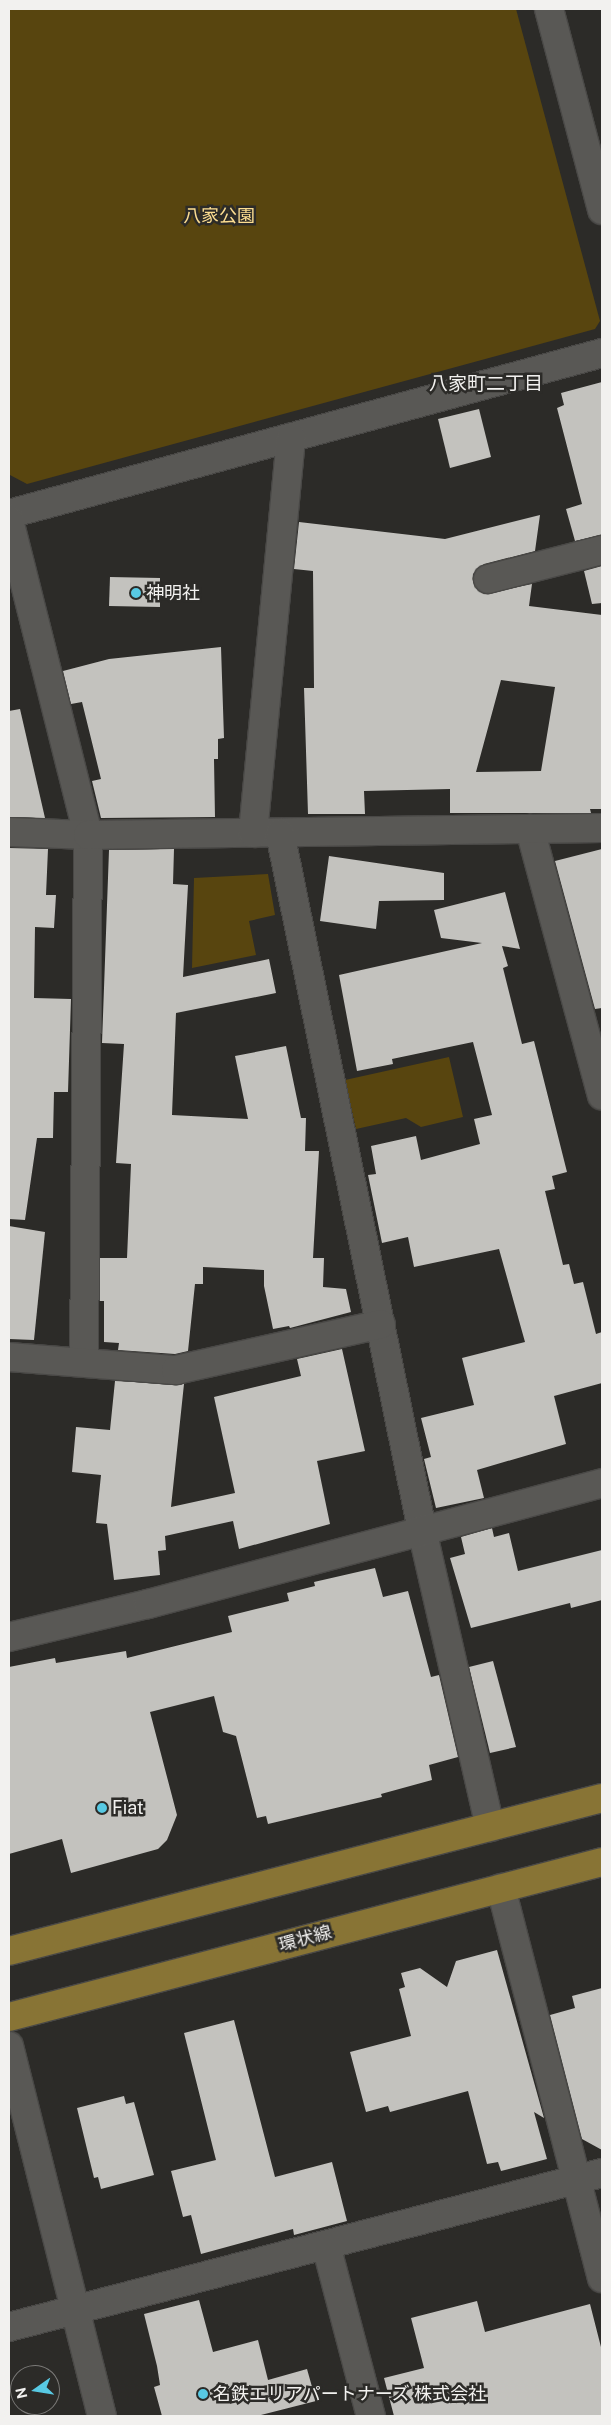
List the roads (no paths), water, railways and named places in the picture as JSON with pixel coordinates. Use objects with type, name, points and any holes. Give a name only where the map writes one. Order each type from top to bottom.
[{"type":"main road","points":[[9,1951],[602,1798]]},
{"type":"main road","name":"環状線","points":[[9,2017],[602,1862]]},
{"type":"street","points":[[549,9],[602,210]]},
{"type":"street","points":[[9,514],[602,353]]},
{"type":"street","points":[[253,833],[291,438]]},
{"type":"street","points":[[9,520],[88,835],[84,1362]]},
{"type":"street","points":[[488,579],[602,550]]},
{"type":"street","points":[[9,832],[88,835],[602,828]]},
{"type":"street","points":[[530,829],[602,1095]]},
{"type":"street","points":[[280,833],[422,1530],[490,1826]]},
{"type":"street","points":[[9,1357],[176,1370],[381,1324]]},
{"type":"street","points":[[9,1637],[148,1604],[602,1483]]},
{"type":"street","points":[[501,1888],[589,2177],[602,2278]]},
{"type":"street","points":[[9,2046],[102,2416]]},
{"type":"street","points":[[9,2327],[589,2177]]},
{"type":"street","points":[[326,2245],[371,2416]]},
{"type":"place","name":"神明社","points":[[136,593]]},
{"type":"place","name":"Fiat","points":[[102,1808]]},
{"type":"place","name":"名鉄エリアパートナーズ 株式会社","points":[[203,2394]]},
{"type":"district","name":"八家町二丁目","points":[[486,384]]},
{"type":"park label","name":"八家公園","points":[[219,216]]}]
